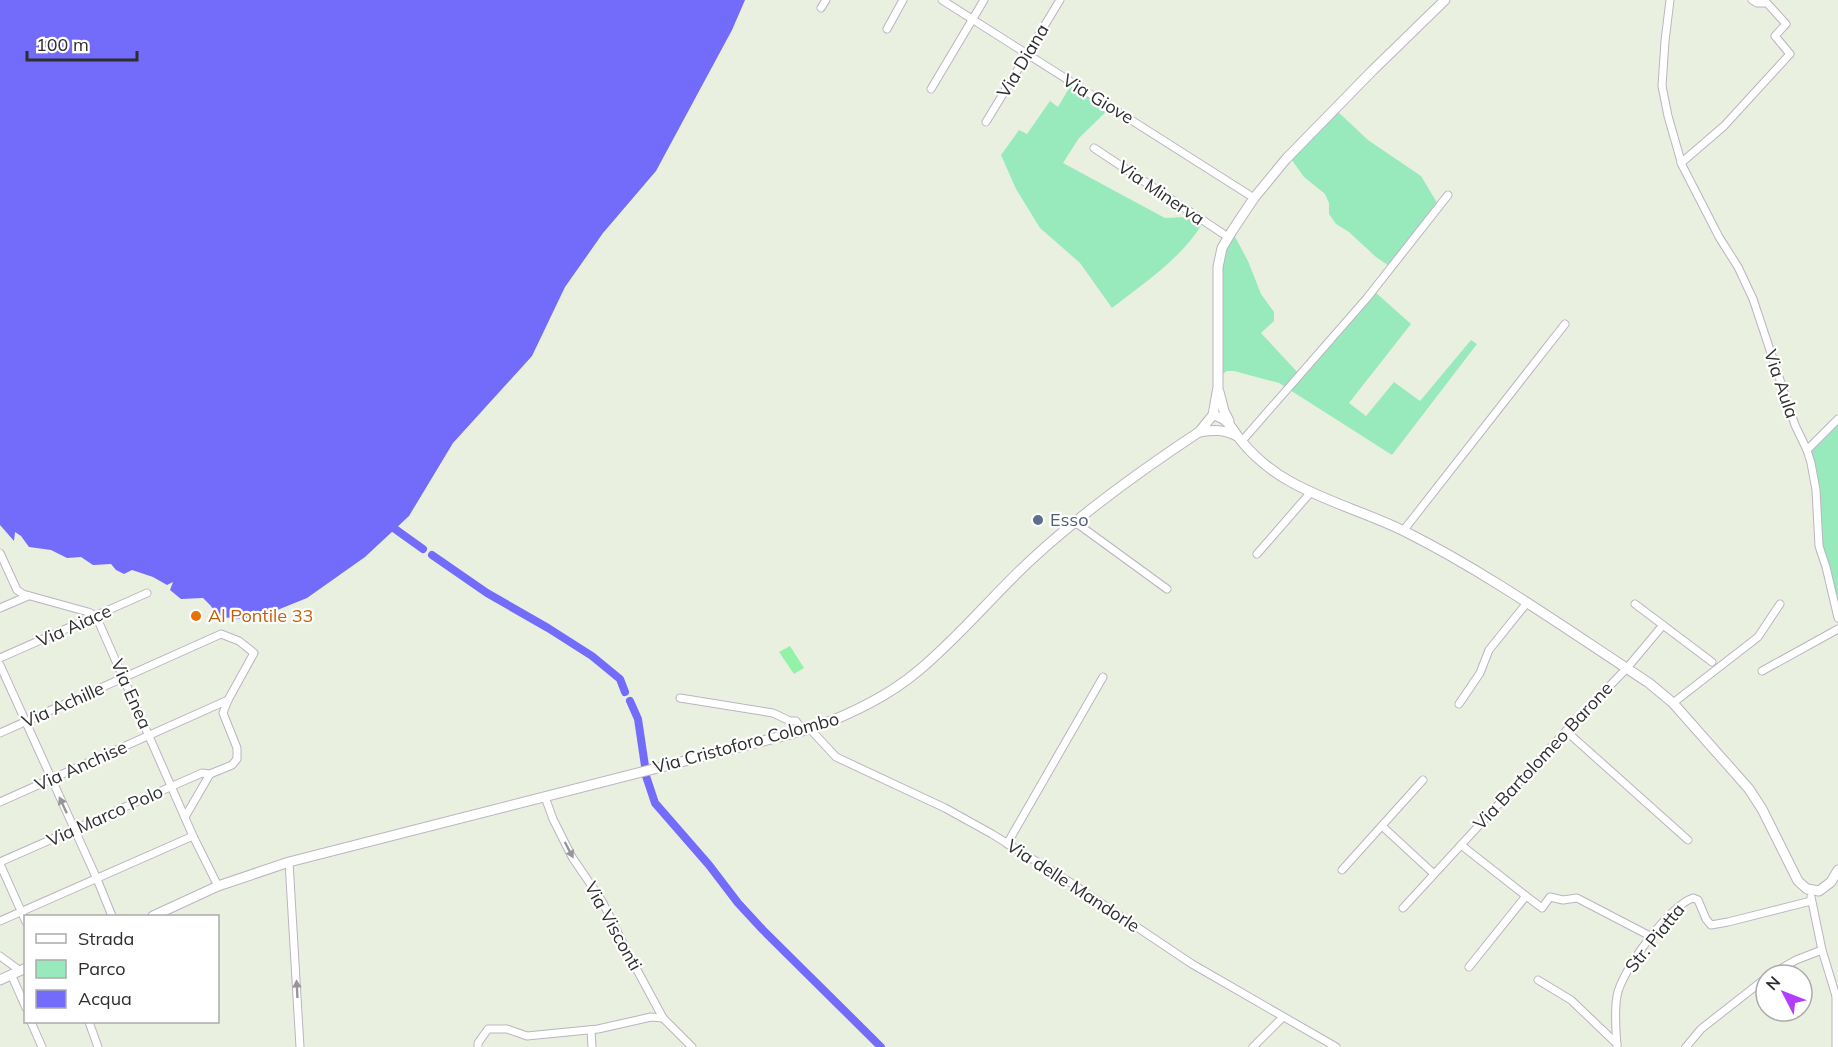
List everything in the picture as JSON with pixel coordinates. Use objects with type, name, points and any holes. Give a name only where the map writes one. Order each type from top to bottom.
[{"type":"main road","points":[[1442,1],[1289,156],[1254,198],[1228,237],[1222,248],[1218,267],[1218,387],[1213,415],[1222,417],[1240,439],[1270,468],[1289,482],[1403,531],[1446,554],[1650,683],[1673,703],[1749,789],[1762,809],[1798,881],[1811,896],[1826,887],[1838,870]]},
{"type":"main road","points":[[1218,387],[1228,427]]},
{"type":"main road","name":"Via Cristoforo Colombo","points":[[155,915],[218,886],[289,862],[807,730],[849,715],[867,706],[917,672],[1029,561],[1135,474],[1199,432],[1213,415]]},
{"type":"main road","points":[[1199,432],[1228,427]]},
{"type":"main road","points":[[0,980],[19,971]]},
{"type":"street","points":[[821,9],[826,0]]},
{"type":"street","points":[[887,29],[903,0]]},
{"type":"street","name":"Via Giove","points":[[942,0],[1254,198]]},
{"type":"street","points":[[931,89],[984,0]]},
{"type":"street","name":"Via Diana","points":[[986,122],[1060,0]]},
{"type":"street","name":"Via Aula","points":[[1670,0],[1662,86],[1668,116],[1681,163],[1753,299],[1795,425],[1807,450],[1815,490],[1819,546],[1838,618]]},
{"type":"street","points":[[1681,163],[1724,126],[1790,54],[1775,36],[1786,24],[1768,2],[1757,3],[1752,0]]},
{"type":"street","name":"Via Minerva","points":[[1094,148],[1228,237]]},
{"type":"street","points":[[1240,439],[1367,298],[1448,195]]},
{"type":"street","points":[[1403,531],[1565,324]]},
{"type":"street","points":[[1807,450],[1838,419]]},
{"type":"street","points":[[1257,554],[1311,492]]},
{"type":"street","points":[[1075,522],[1167,589]]},
{"type":"street","points":[[0,553],[16,591],[96,616]]},
{"type":"street","name":"Via Aiace","points":[[0,658],[147,593]]},
{"type":"street","points":[[0,608],[28,596]]},
{"type":"street","points":[[1459,704],[1480,673],[1490,650],[1526,604]]},
{"type":"street","points":[[1635,604],[1713,662]]},
{"type":"street","points":[[1673,703],[1758,637],[1780,604]]},
{"type":"street","name":"Via Enea","points":[[96,616],[193,836],[218,886]]},
{"type":"street","name":"Via Bartolomeo Barone","points":[[1403,908],[1627,668],[1663,625]]},
{"type":"street","points":[[1762,671],[1838,629]]},
{"type":"street","name":"Via Achille","points":[[0,733],[221,634],[238,641],[254,653],[228,700]]},
{"type":"street","points":[[0,665],[112,915]]},
{"type":"street","points":[[1007,844],[1103,677]]},
{"type":"street","name":"Via delle Mandorle","points":[[680,698],[773,713],[790,721],[796,721],[836,757],[945,808],[1068,881],[1192,964],[1336,1047]]},
{"type":"street","name":"Via Anchise","points":[[0,802],[228,700]]},
{"type":"street","name":"Via Marco Polo","points":[[0,863],[171,786],[202,773],[210,774],[232,765],[237,759],[237,748],[224,713],[228,700]]},
{"type":"street","points":[[1566,731],[1688,840]]},
{"type":"street","points":[[185,817],[210,774]]},
{"type":"street","points":[[1342,870],[1423,780]]},
{"type":"street","name":"Via Visconti","points":[[545,797],[552,819],[572,857],[602,901],[663,1018],[692,1047]]},
{"type":"street","points":[[1382,826],[1434,874]]},
{"type":"street","points":[[0,921],[193,836]]},
{"type":"street","points":[[1461,845],[1542,908],[1550,897],[1563,900],[1577,898],[1652,937]]},
{"type":"street","points":[[289,862],[300,1047]]},
{"type":"street","points":[[0,863],[24,918]]},
{"type":"street","points":[[1469,967],[1526,896]]},
{"type":"street","points":[[1811,896],[1822,950],[1837,996],[1836,1047]]},
{"type":"street","name":"Str. Piatta","points":[[1617,1045],[1615,1014],[1617,994],[1628,969],[1652,937],[1686,900],[1693,898],[1698,900],[1706,919],[1711,924],[1728,922],[1811,896]]},
{"type":"street","points":[[1791,963],[1822,950]]},
{"type":"street","points":[[0,956],[19,971],[24,997]]},
{"type":"street","points":[[1538,980],[1571,1000],[1617,1045]]},
{"type":"street","points":[[1686,1047],[1701,1029],[1754,987]]},
{"type":"street","points":[[478,1047],[488,1029],[507,1029],[528,1036],[591,1030],[651,1017],[663,1018]]},
{"type":"street","points":[[1253,1047],[1283,1017]]},
{"type":"street","points":[[31,1023],[42,1047]]},
{"type":"street","points":[[89,1023],[98,1047]]},
{"type":"street","points":[[591,1030],[592,1047]]},
{"type":"green space","points":[[1072,83],[1111,107],[1079,138],[1063,163],[1165,218],[1186,217],[1201,226],[1171,261],[1112,308],[1080,263],[1040,228],[1016,189],[1001,155],[1019,130],[1027,134],[1050,101],[1058,107]]},
{"type":"green space","points":[[1335,109],[1368,140],[1421,176],[1439,206],[1392,268],[1336,224],[1329,214],[1329,203],[1325,194],[1304,177],[1289,156]]},
{"type":"green space","points":[[1232,231],[1248,261],[1261,294],[1274,312],[1274,321],[1261,333],[1300,375],[1374,291],[1411,324],[1349,403],[1366,416],[1394,382],[1420,401],[1471,340],[1477,344],[1392,455],[1279,383],[1234,371],[1227,371],[1221,375],[1218,267]]},
{"type":"green space","points":[[1838,419],[1838,618],[1819,546],[1816,490],[1807,450]]},
{"type":"green space","points":[[790,646],[804,668],[794,674],[779,652]]},
{"type":"water","points":[[0,0],[745,0],[732,30],[656,171],[603,233],[565,287],[532,356],[453,443],[409,516],[365,557],[307,598],[260,617],[237,619],[217,616],[203,598],[181,599],[170,590],[173,582],[167,585],[153,577],[132,570],[124,574],[111,564],[93,565],[81,557],[67,558],[51,550],[29,547],[15,532],[14,541],[0,525]]},
{"type":"waterway","points":[[395,529],[423,549]]},
{"type":"waterway","points":[[432,555],[487,593],[592,656],[620,679],[625,692]]},
{"type":"waterway","points":[[630,701],[638,719],[645,766]]},
{"type":"waterway","points":[[646,776],[655,803],[709,865],[738,903],[881,1047]]},
{"type":"place","name":"Esso","points":[[1038,520]]},
{"type":"place","name":"Al Pontile 33","points":[[196,616]]}]
